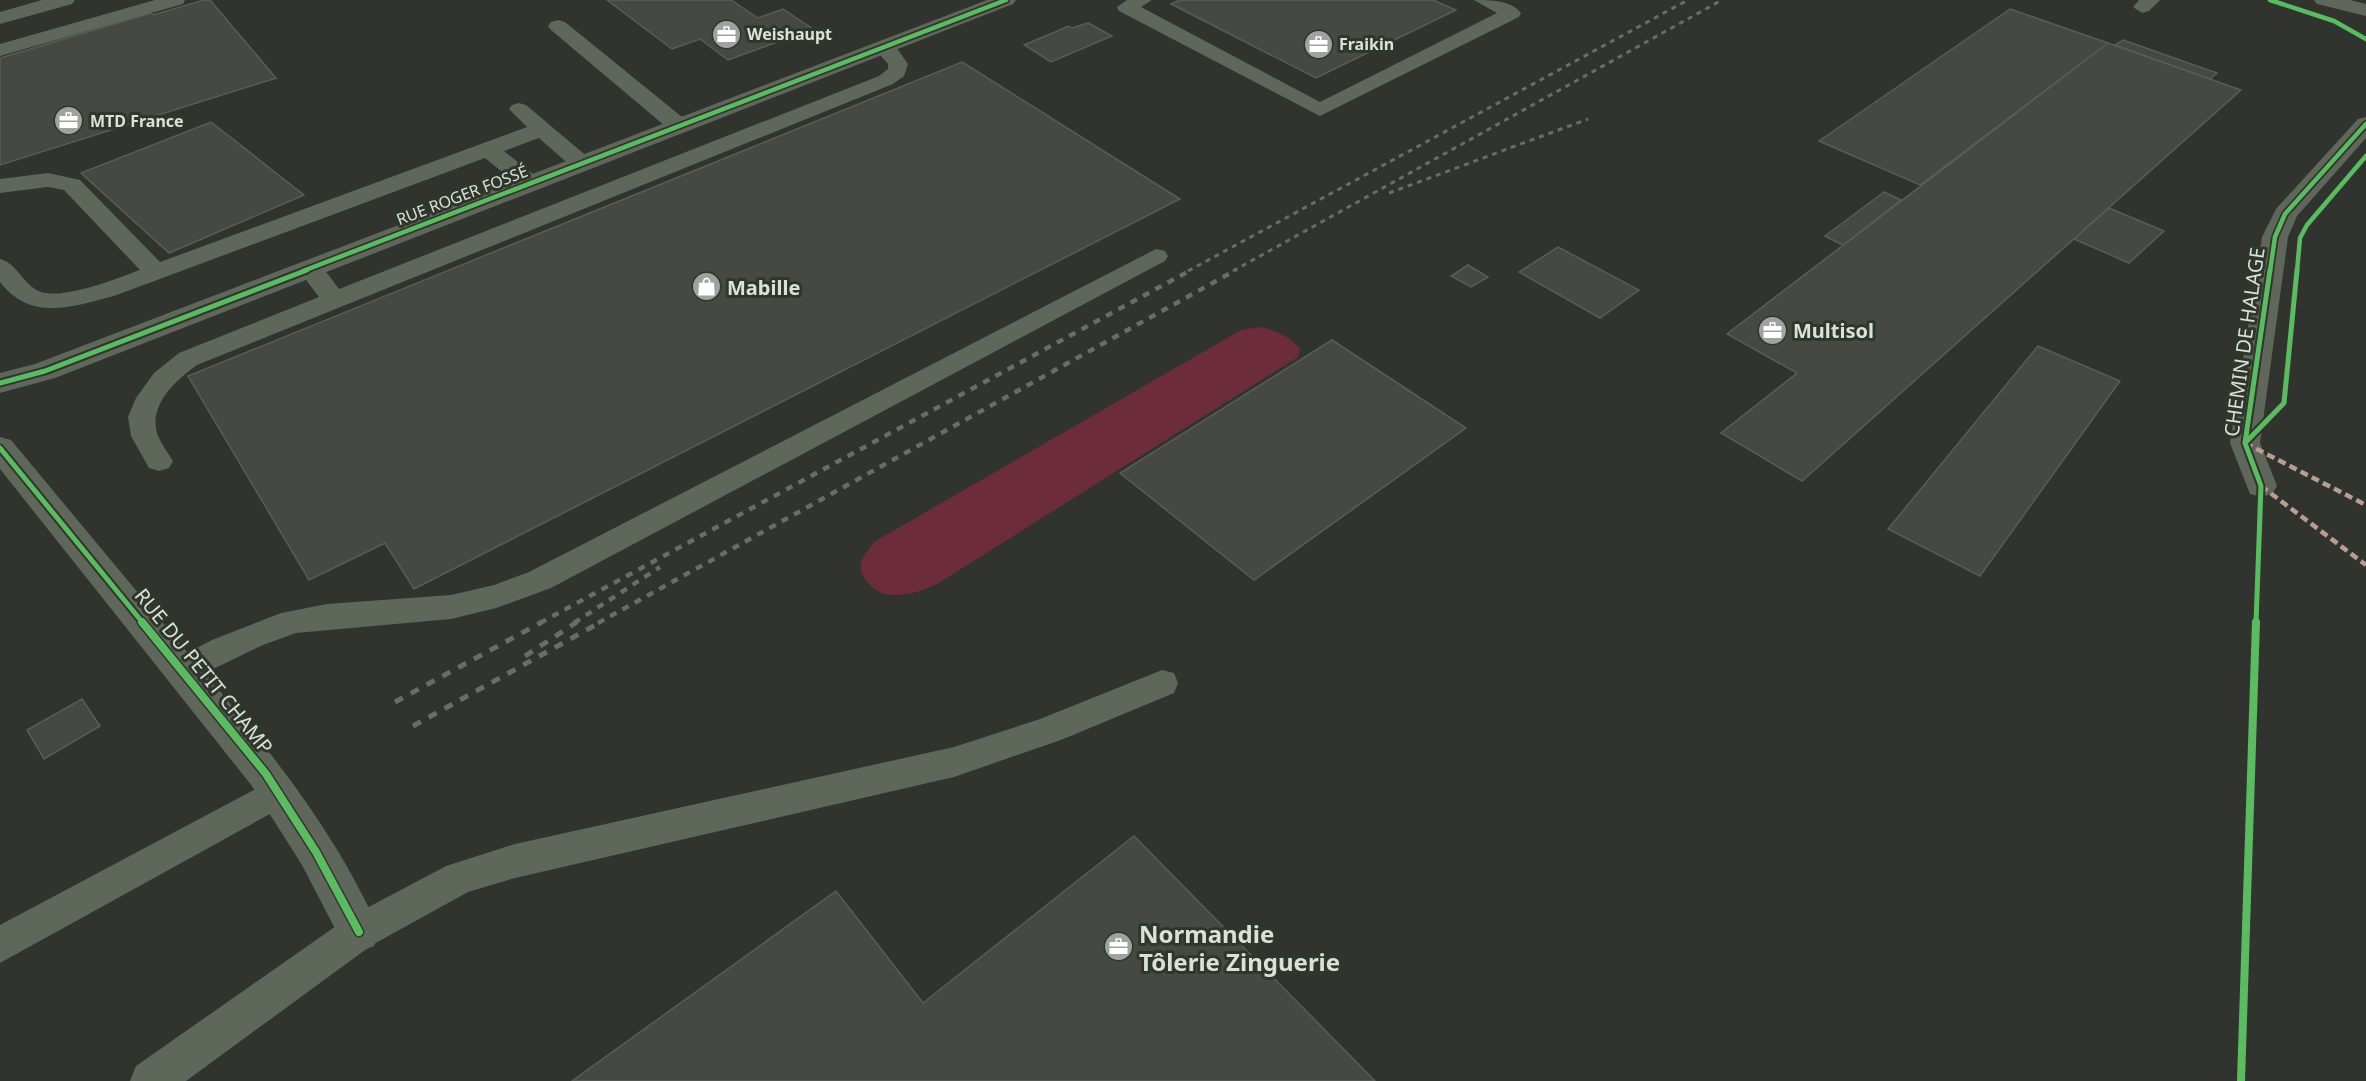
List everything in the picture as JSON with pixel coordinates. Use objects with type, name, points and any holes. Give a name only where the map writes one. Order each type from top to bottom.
[{"type":"street","points":[[0,18],[65,0]]},
{"type":"street","points":[[2324,0],[2366,10]]},
{"type":"street","name":"RUE ROGER FOSSÉ","points":[[0,383],[45,371],[995,2]]},
{"type":"street","name":"CHEMIN DE HALAGE","points":[[2260,486],[2245,443],[2275,237],[2285,214],[2366,124]]},
{"type":"street","name":"RUE DU PETIT CHAMP","points":[[0,448],[279,792],[316,852],[359,932]]},
{"type":"lane","points":[[0,50],[176,0]]},
{"type":"lane","points":[[1143,0],[1126,7],[1320,110],[1512,13],[1483,0]]},
{"type":"lane","points":[[558,26],[679,126]]},
{"type":"lane","points":[[159,461],[145,437],[142,416],[154,390],[171,370],[214,347],[886,81],[895,75],[899,66],[897,59],[883,47]]},
{"type":"lane","points":[[519,109],[580,163]]},
{"type":"lane","points":[[0,266],[27,296],[35,300],[68,299],[105,291],[542,129]]},
{"type":"lane","points":[[487,148],[530,183]]},
{"type":"lane","points":[[0,186],[48,180],[72,185],[157,273]]},
{"type":"lane","points":[[183,671],[248,637],[297,621],[367,612],[448,608],[501,596],[540,580],[1156,256]]},
{"type":"lane","points":[[309,268],[334,300]]},
{"type":"lane","points":[[150,1080],[359,932],[459,879],[515,861],[954,762],[1049,730],[1162,683]]},
{"type":"lane","points":[[0,945],[279,792]]},
{"type":"shaded area","points":[[1261,327],[1277,332],[1292,341],[1300,349],[1298,357],[937,584],[909,594],[889,595],[872,587],[865,579],[861,562],[874,542],[1241,330]]},
{"type":"building","name":"MTD France","points":[[210,0],[276,78],[0,165],[0,58],[151,13],[153,15]]},
{"type":"building","name":"Weishaupt","points":[[607,0],[731,0],[758,18],[783,9],[813,29],[728,60],[700,39],[672,49]]},
{"type":"building","name":"Fraikin","points":[[1180,0],[1433,0],[1456,10],[1316,78],[1171,4]]},
{"type":"building","points":[[2010,9],[2108,43],[1920,185],[1819,141]]},
{"type":"building","points":[[1088,23],[1112,36],[1051,62],[1024,45],[1069,26],[1072,28]]},
{"type":"building","points":[[2123,40],[2217,73],[2210,79],[2115,45]]},
{"type":"building","points":[[2108,43],[2241,90],[1802,481],[1721,433],[1797,373],[1727,334]]},
{"type":"building","name":"Mabille","points":[[962,62],[1180,199],[414,589],[385,543],[309,580],[188,376]]},
{"type":"building","points":[[211,122],[304,195],[169,253],[81,173]]},
{"type":"building","points":[[1884,192],[1901,200],[1843,245],[1825,236]]},
{"type":"building","points":[[2109,208],[2164,231],[2129,263],[2074,239]]},
{"type":"building","points":[[1558,247],[1639,290],[1600,318],[1519,272]]},
{"type":"building","points":[[1468,265],[1488,277],[1471,287],[1451,276]]},
{"type":"building","points":[[1332,340],[1466,428],[1254,580],[1120,473]]},
{"type":"building","points":[[2038,346],[2120,381],[1980,576],[1888,529]]},
{"type":"building","points":[[82,699],[100,726],[44,759],[27,730]]},
{"type":"building","name":"Normandie Tôlerie Zinguerie","points":[[1134,836],[1375,1081],[572,1081],[836,891],[923,1003]]},
{"type":"railway","points":[[1188,271],[1688,0]]},
{"type":"railway","points":[[1233,271],[1722,0]]},
{"type":"railway","points":[[1389,193],[1588,119]]},
{"type":"railway","points":[[540,623],[1191,270]]},
{"type":"railway","points":[[598,623],[1236,270]]},
{"type":"railway","points":[[574,623],[660,567]]},
{"type":"railway","points":[[395,702],[542,622]]},
{"type":"railway","points":[[525,656],[577,622]]},
{"type":"railway","points":[[413,726],[601,622]]},
{"type":"marked path","points":[[2245,443],[2366,505]]},
{"type":"marked path","points":[[2261,486],[2366,565]]},
{"type":"cycle path","points":[[0,383],[45,371],[1006,0]]},
{"type":"cycle path","points":[[2270,0],[2334,21],[2366,39]]},
{"type":"cycle path","points":[[2241,1081],[2261,486],[2245,443],[2275,237],[2285,214],[2366,124]]},
{"type":"cycle path","points":[[2245,443],[2284,403],[2300,238],[2307,225],[2366,156]]},
{"type":"cycle path","points":[[0,448],[266,774],[316,852],[359,932]]},
{"type":"place","name":"Weishaupt","points":[[726,34]]},
{"type":"place","name":"Fraikin","points":[[1318,44]]},
{"type":"place","name":"MTD France","points":[[69,121]]},
{"type":"place","name":"Mabille","points":[[706,287]]},
{"type":"place","name":"Multisol","points":[[1772,330]]},
{"type":"place","name":"Normandie Tôlerie Zinguerie","points":[[1118,947]]}]
